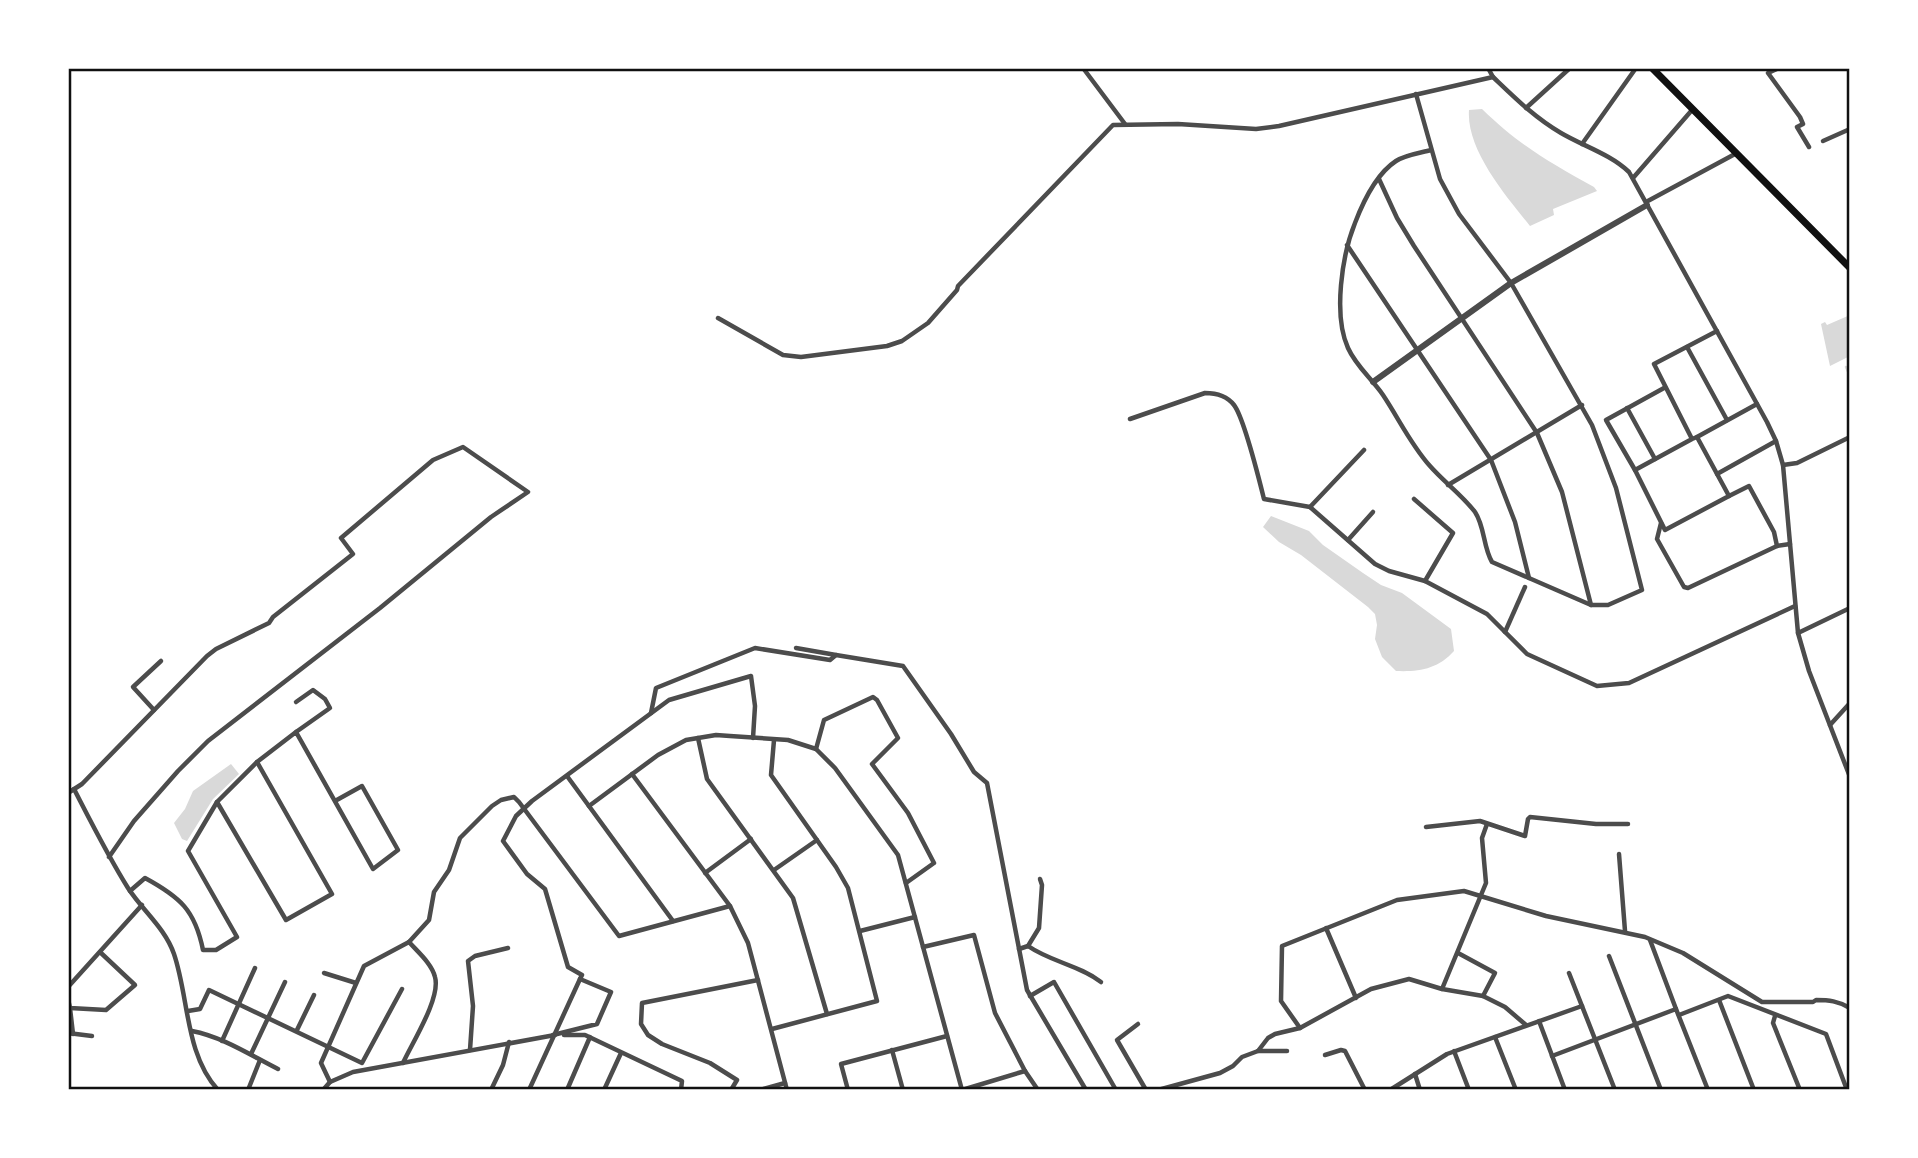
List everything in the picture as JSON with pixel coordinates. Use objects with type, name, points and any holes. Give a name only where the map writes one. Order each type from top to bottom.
[{"type":"main road","points":[[1652,68],[1850,268]]},
{"type":"street","points":[[1083,68],[1125,125]]},
{"type":"street","points":[[1488,68],[1493,77],[1526,108],[1550,126],[1622,166],[1633,178],[1776,441],[1783,465],[1798,633],[1850,776]]},
{"type":"street","points":[[1526,108],[1570,68]]},
{"type":"street","points":[[1582,144],[1636,68]]},
{"type":"street","points":[[1779,68],[1768,73],[1803,124],[1797,127],[1809,147]]},
{"type":"street","points":[[718,318],[783,355],[801,357],[887,346],[902,341],[933,318],[958,286],[1113,125],[1178,124],[1256,129],[1493,77]]},
{"type":"street","points":[[1416,94],[1440,179],[1459,214],[1511,283],[1582,405],[1609,466],[1642,590],[1608,605],[1591,605],[1492,562],[1487,554],[1481,525],[1475,512],[1418,453],[1373,382],[1355,360],[1345,340],[1341,279],[1347,244],[1363,203],[1379,178],[1395,162],[1431,150]]},
{"type":"street","points":[[1633,178],[1692,110]]},
{"type":"street","points":[[1823,141],[1850,129]]},
{"type":"street","points":[[1373,382],[1511,283],[1735,153]]},
{"type":"street","points":[[1379,178],[1407,235],[1537,433],[1562,492],[1591,605]]},
{"type":"street","points":[[1347,244],[1491,460],[1515,522],[1529,579]]},
{"type":"street","points":[[1717,331],[1654,364],[1664,388],[1729,496]]},
{"type":"street","points":[[1687,346],[1727,420]]},
{"type":"street","points":[[1664,388],[1606,420],[1665,530],[1748,486],[1774,532],[1777,545]]},
{"type":"street","points":[[1130,419],[1205,393],[1222,396],[1235,406],[1238,413],[1264,499],[1310,507],[1382,568],[1425,581],[1487,614],[1527,654],[1597,685],[1629,683],[1795,606]]},
{"type":"street","points":[[1634,470],[1757,404]]},
{"type":"street","points":[[1448,485],[1582,405]]},
{"type":"street","points":[[1627,408],[1655,459]]},
{"type":"street","points":[[1783,465],[1797,463],[1850,437]]},
{"type":"street","points":[[1717,474],[1776,441]]},
{"type":"street","points":[[68,793],[82,784],[207,656],[223,645],[269,623],[343,563],[352,554],[341,538],[433,460],[463,447],[528,492],[491,517],[380,608],[208,741],[134,821],[109,857]]},
{"type":"street","points":[[1310,507],[1364,450]]},
{"type":"street","points":[[1414,499],[1453,533],[1425,581]]},
{"type":"street","points":[[1348,541],[1373,512]]},
{"type":"street","points":[[1661,523],[1657,539],[1684,587],[1777,545],[1790,544]]},
{"type":"street","points":[[1505,632],[1525,587]]},
{"type":"street","points":[[1798,633],[1850,608]]},
{"type":"street","points":[[651,713],[656,688],[755,648],[830,660],[836,655]]},
{"type":"street","points":[[796,648],[903,666],[974,772],[987,783],[1027,990],[1086,1090]]},
{"type":"street","points":[[154,710],[133,687],[161,661]]},
{"type":"street","points":[[529,1090],[582,975],[568,967],[545,889],[527,874],[503,841],[516,816],[669,700],[751,676],[755,706],[753,738]]},
{"type":"street","points":[[130,891],[145,878],[168,891],[193,916],[203,950],[216,950],[237,937],[188,851],[217,802],[257,762],[331,708],[326,699],[313,690],[296,702]]},
{"type":"street","points":[[816,749],[824,720],[873,698],[877,700],[898,738],[873,764],[908,813],[934,863],[906,883]]},
{"type":"street","points":[[1830,725],[1850,703]]},
{"type":"street","points":[[296,732],[335,802],[373,869],[398,850],[362,786],[335,802]]},
{"type":"street","points":[[589,806],[673,746],[698,738],[716,735],[789,740],[816,749],[835,768],[898,855],[962,1090],[1025,1071]]},
{"type":"street","points":[[698,738],[707,779],[793,898],[827,1014]]},
{"type":"street","points":[[772,1029],[877,1001],[848,888],[771,775],[774,740]]},
{"type":"street","points":[[217,802],[286,920],[332,894],[257,762]]},
{"type":"street","points":[[632,774],[730,906],[748,943],[787,1090]]},
{"type":"street","points":[[567,776],[673,921]]},
{"type":"street","points":[[74,789],[109,857],[130,891],[170,945],[203,1070],[218,1090]]},
{"type":"street","points":[[330,1082],[321,1063],[364,966],[409,942],[429,920],[434,892],[449,870],[460,838],[472,823],[501,800],[514,797],[524,808],[619,936],[730,906]]},
{"type":"street","points":[[1426,827],[1480,821],[1525,836],[1530,817],[1596,824],[1628,824]]},
{"type":"street","points":[[1442,989],[1483,896],[1486,883],[1482,838],[1487,824]]},
{"type":"street","points":[[705,873],[751,839]]},
{"type":"street","points":[[774,870],[817,840]]},
{"type":"street","points":[[1619,854],[1625,931]]},
{"type":"street","points":[[1018,949],[1028,946],[1039,928],[1042,886],[1040,879]]},
{"type":"street","points":[[1300,1028],[1281,1001],[1282,946],[1397,900],[1464,891],[1546,916],[1625,931],[1650,939],[1683,953],[1762,1002],[1827,1000],[1840,1002],[1850,1008]]},
{"type":"street","points":[[68,987],[142,905]]},
{"type":"street","points":[[860,931],[915,916]]},
{"type":"street","points":[[1326,928],[1356,998]]},
{"type":"street","points":[[923,947],[974,935],[995,1013],[1038,1090]]},
{"type":"street","points":[[1650,939],[1708,1090]]},
{"type":"street","points":[[403,1063],[436,992],[432,970],[409,942]]},
{"type":"street","points":[[1028,946],[1045,957],[1090,974],[1101,982]]},
{"type":"street","points":[[470,1050],[473,1006],[468,961],[475,956],[508,948]]},
{"type":"street","points":[[70,1008],[106,1010],[135,985],[101,953]]},
{"type":"street","points":[[1458,953],[1494,972],[1483,996]]},
{"type":"street","points":[[1609,956],[1661,1090]]},
{"type":"street","points":[[222,1041],[255,968]]},
{"type":"street","points":[[324,973],[356,983]]},
{"type":"street","points":[[1569,973],[1615,1090]]},
{"type":"street","points":[[323,1090],[330,1082],[353,1072],[553,1035],[597,1024],[611,992],[580,979]]},
{"type":"street","points":[[1258,1051],[1268,1038],[1276,1034],[1300,1028],[1371,989],[1409,979],[1442,989],[1483,996],[1505,1007],[1526,1025]]},
{"type":"street","points":[[731,1090],[737,1080],[720,1068],[662,1044],[648,1035],[641,1024],[642,1003],[758,980]]},
{"type":"street","points":[[251,1054],[285,982]]},
{"type":"street","points":[[1030,996],[1054,982],[1116,1090]]},
{"type":"street","points":[[188,1011],[200,1009],[209,990],[362,1063],[402,989]]},
{"type":"street","points":[[297,1030],[314,995]]},
{"type":"street","points":[[1679,1015],[1728,996],[1826,1034],[1847,1090]]},
{"type":"street","points":[[68,999],[71,1033],[92,1036]]},
{"type":"street","points":[[1719,1000],[1754,1090]]},
{"type":"street","points":[[1389,1089],[1454,1051],[1582,1006]]},
{"type":"street","points":[[1552,1056],[1676,1009]]},
{"type":"street","points":[[1775,1016],[1773,1023],[1800,1090]]},
{"type":"street","points":[[1539,1021],[1565,1090]]},
{"type":"street","points":[[1138,1024],[1117,1040],[1146,1090]]},
{"type":"street","points":[[192,1031],[207,1034],[278,1069]]},
{"type":"street","points":[[553,1035],[581,1035],[590,1038],[682,1081],[681,1090]]},
{"type":"street","points":[[848,1090],[841,1064],[947,1036]]},
{"type":"street","points":[[1495,1037],[1516,1090]]},
{"type":"street","points":[[567,1090],[590,1038]]},
{"type":"street","points":[[491,1090],[503,1065],[509,1042]]},
{"type":"street","points":[[1325,1055],[1342,1049],[1345,1051],[1365,1090]]},
{"type":"street","points":[[892,1051],[903,1090]]},
{"type":"street","points":[[1158,1090],[1220,1073],[1242,1057],[1258,1051],[1287,1051]]},
{"type":"street","points":[[1454,1051],[1469,1090]]},
{"type":"street","points":[[604,1090],[621,1053]]},
{"type":"street","points":[[248,1090],[260,1060]]},
{"type":"street","points":[[353,1072],[359,1061]]},
{"type":"street","points":[[1415,1074],[1420,1090]]},
{"type":"street","points":[[760,1090],[785,1083]]},
{"type":"shaded area","points":[[1482,109],[1522,143],[1597,191],[1553,209],[1554,215],[1530,226],[1490,172],[1474,141],[1469,110]]},
{"type":"shaded area","points":[[1850,315],[1850,356],[1830,366],[1821,324],[1825,322],[1827,325]]},
{"type":"shaded area","points":[[1271,516],[1309,531],[1323,545],[1363,573],[1381,585],[1402,593],[1451,629],[1454,651],[1435,666],[1413,671],[1396,671],[1382,657],[1375,639],[1375,614],[1263,527]]},
{"type":"shaded area","points":[[231,764],[239,774],[213,799],[187,841],[182,839],[174,823],[185,809],[193,791]]},
{"type":"waterway","points":[[1846,367],[1850,376]]}]
